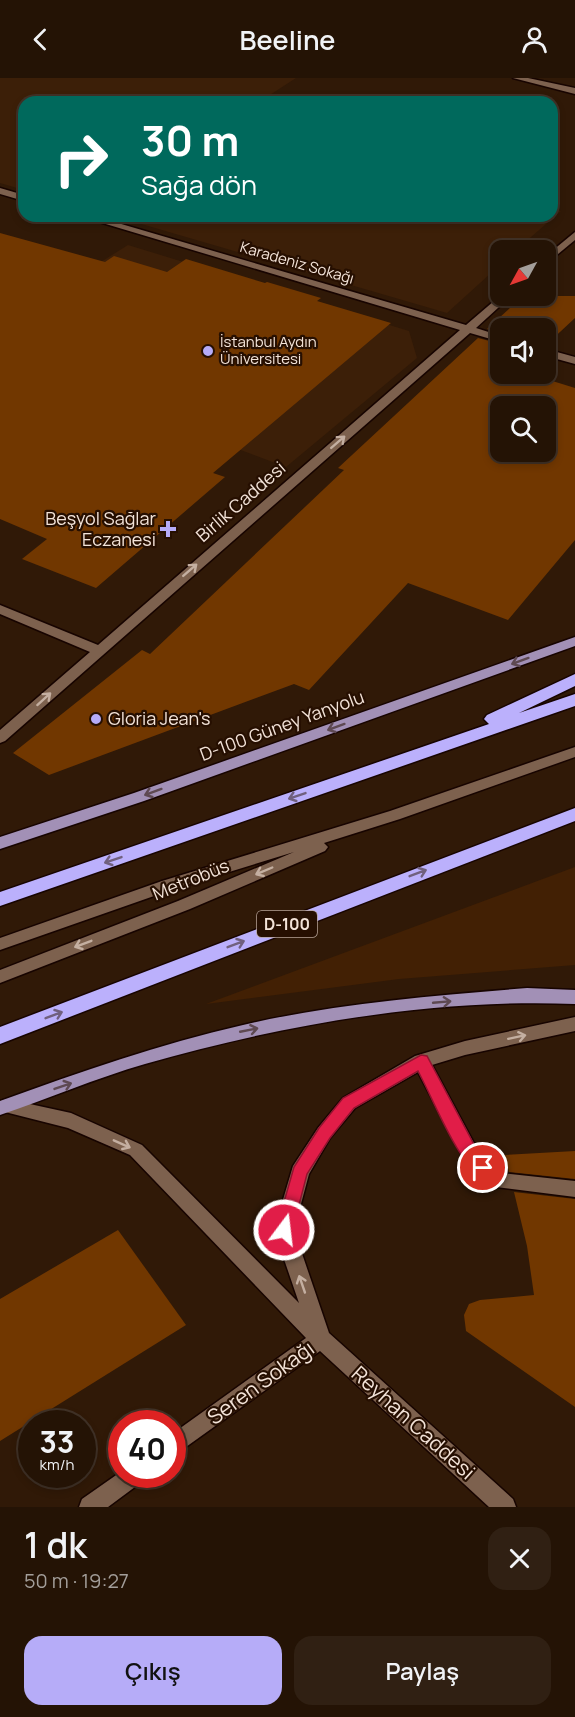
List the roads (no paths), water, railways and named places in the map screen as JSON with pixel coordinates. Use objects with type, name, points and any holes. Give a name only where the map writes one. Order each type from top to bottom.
[{"type":"highway","points":[[432,750],[538,695],[575,679]]},
{"type":"highway","points":[[0,899],[575,700]]},
{"type":"highway","name":"D-100","points":[[0,1036],[575,814]]},
{"type":"main road","name":"D-100 Güney Yanyolu","points":[[0,843],[139,797],[575,641]]},
{"type":"main road","points":[[4,1107],[142,1058],[245,1031],[393,1006],[527,995],[575,997]]},
{"type":"street","points":[[517,78],[575,91]]},
{"type":"street","points":[[0,191],[18,196]]},
{"type":"street","name":"Karadeniz Sokağı","points":[[104,222],[490,336]]},
{"type":"street","points":[[556,252],[575,235]]},
{"type":"street","name":"Birlik Caddesi","points":[[0,738],[98,650],[495,306]]},
{"type":"street","points":[[556,355],[575,361]]},
{"type":"street","points":[[0,609],[98,650]]},
{"type":"street","name":"Metrobüs","points":[[0,944],[168,885],[395,815],[575,752]]},
{"type":"street","name":"Metrobüs","points":[[0,977],[195,900],[395,815]]},
{"type":"street","points":[[321,1339],[284,1230],[300,1172],[324,1133],[349,1103],[421,1061],[465,1048],[575,1024]]},
{"type":"street","points":[[421,1061],[471,1155],[495,1180],[575,1189]]},
{"type":"street","name":"Reyhan Caddesi","points":[[4,1107],[71,1121],[136,1150],[321,1339],[505,1507]]},
{"type":"street","name":"Seren Sokağı","points":[[186,1437],[321,1339]]},
{"type":"street","points":[[90,1507],[116,1488]]},
{"type":"place","name":"İstanbul Aydın Üniversitesi","points":[[208,351]]},
{"type":"place","name":"Beşyol Sağlar Eczanesi","points":[[168,529]]},
{"type":"place","name":"Gloria Jean's","points":[[96,719]]}]
